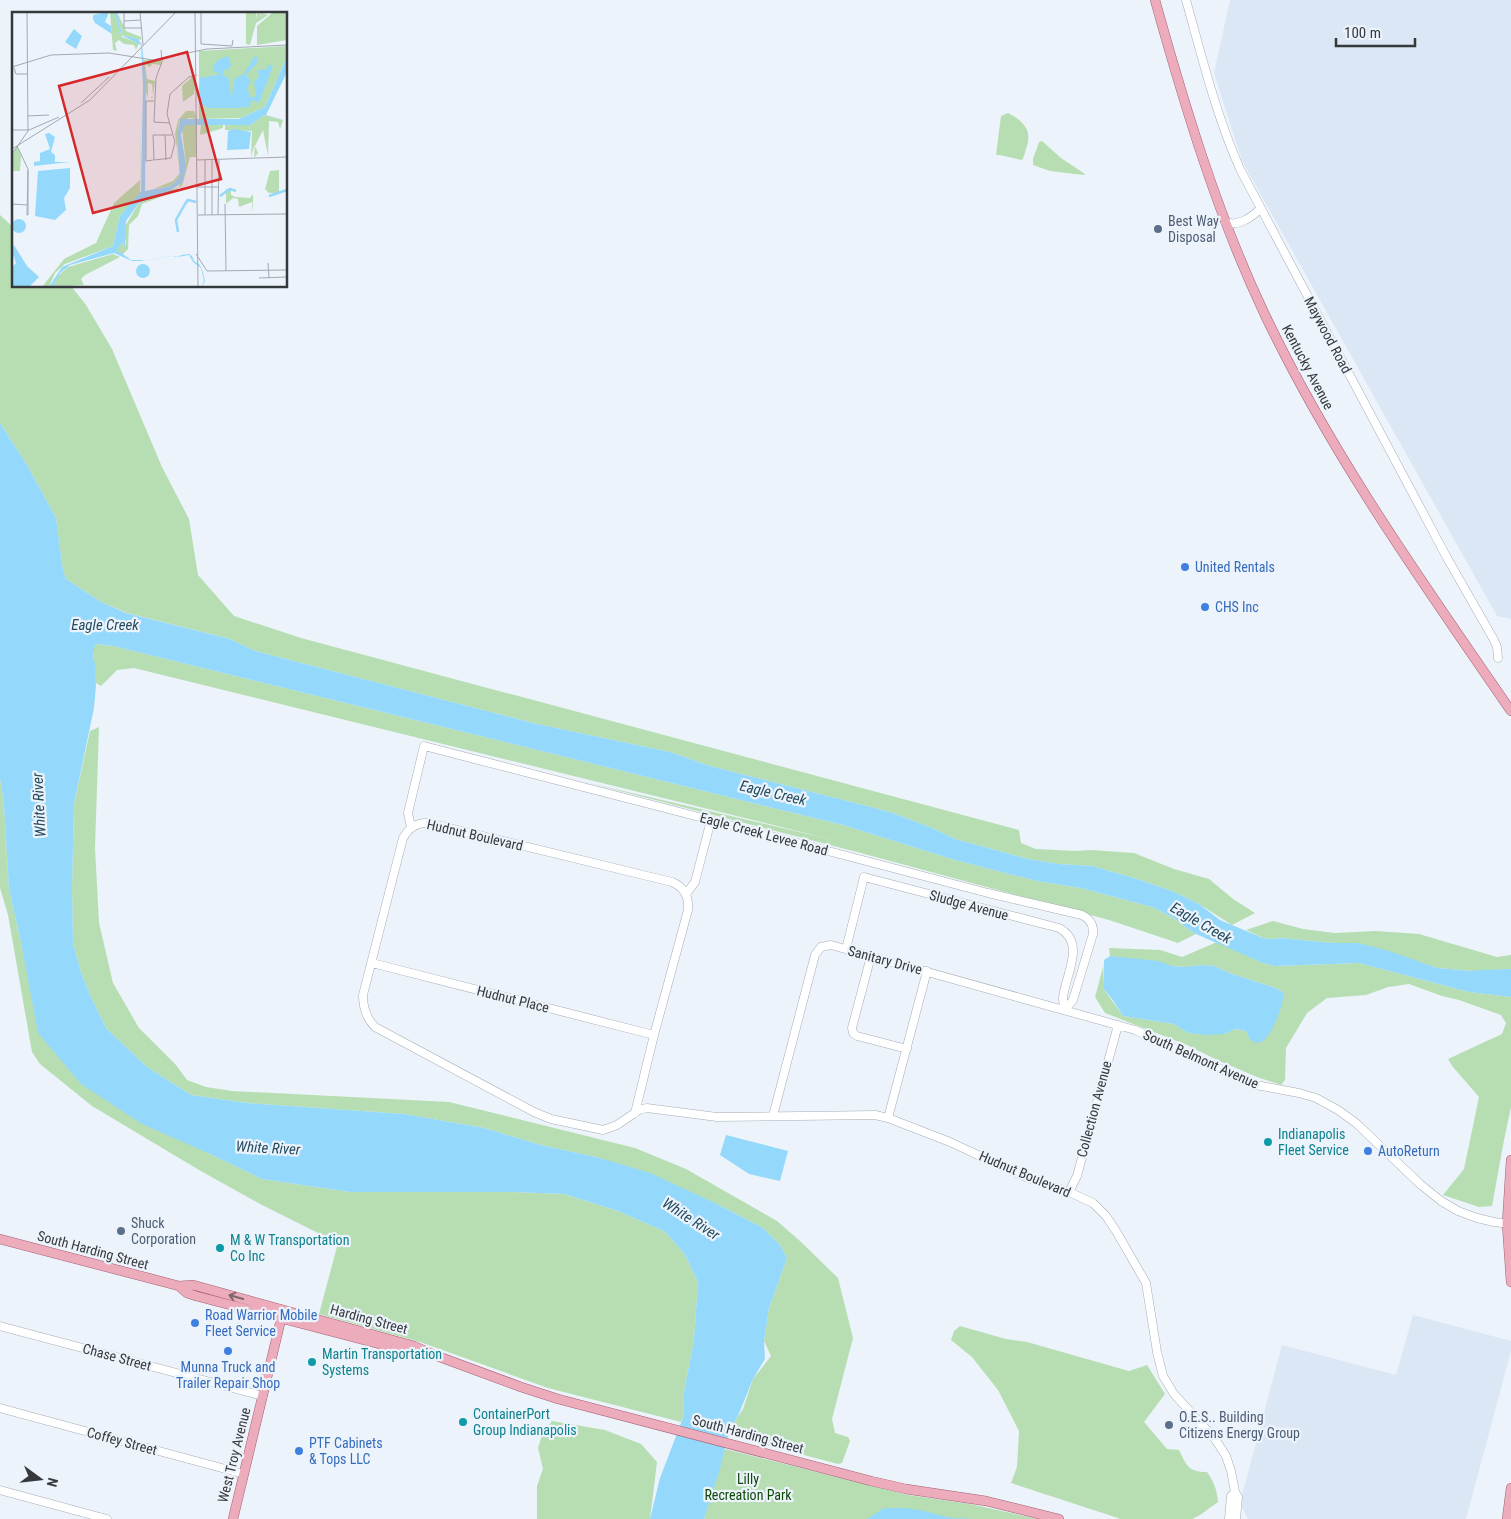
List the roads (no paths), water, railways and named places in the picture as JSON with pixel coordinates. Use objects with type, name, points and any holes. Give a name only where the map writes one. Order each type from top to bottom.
[{"type":"main road","name":"Kentucky Avenue","points":[[1155,0],[1193,132],[1225,222],[1266,316],[1298,380],[1325,430],[1365,495],[1511,711]]},
{"type":"main road","points":[[1511,1160],[1509,1224],[1511,1282]]},
{"type":"main road","name":"South Harding Street","points":[[0,1239],[179,1286]]},
{"type":"main road","name":"Harding Street","points":[[179,1286],[190,1294],[282,1315],[410,1352],[436,1356]]},
{"type":"main road","name":"West Troy Avenue","points":[[233,1519],[282,1315]]},
{"type":"main road","name":"South Harding Street","points":[[436,1356],[539,1394],[580,1406],[881,1484],[986,1501],[1059,1519]]},
{"type":"main road","points":[[1507,1519],[1511,1488]]},
{"type":"street","name":"Maywood Road","points":[[1186,0],[1229,142],[1240,169],[1446,556],[1494,640],[1498,658]]},
{"type":"street","points":[[1225,222],[1230,224],[1239,222],[1251,217],[1260,209]]},
{"type":"street","name":"Eagle Creek Levee Road","points":[[410,828],[408,814],[424,746],[988,893],[1084,916],[1091,922],[1093,934],[1073,1000],[1065,1010]]},
{"type":"street","points":[[635,1113],[654,1034],[688,910],[689,903],[686,894],[695,882],[711,820]]},
{"type":"street","name":"Hudnut Boulevard","points":[[686,894],[672,882],[448,827],[424,822],[415,824],[403,838],[364,995],[363,1003],[368,1019],[378,1030],[551,1119],[603,1130],[612,1128],[639,1110],[647,1108],[711,1117],[875,1115],[888,1118],[955,1144],[1024,1176],[1093,1203],[1106,1216],[1116,1231],[1146,1284],[1157,1352],[1164,1376],[1174,1394],[1220,1445],[1231,1471],[1235,1492],[1238,1497],[1236,1519]]},
{"type":"street","name":"Sludge Avenue","points":[[846,949],[864,877],[1058,928],[1068,935],[1073,946],[1073,955],[1064,996],[1065,1010]]},
{"type":"street","name":"Sanitary Drive","points":[[773,1116],[816,955],[819,949],[826,945],[833,945],[1118,1025]]},
{"type":"street","points":[[871,956],[852,1031],[858,1036],[907,1049]]},
{"type":"street","name":"Hudnut Place","points":[[372,963],[654,1034]]},
{"type":"street","points":[[888,1118],[927,971]]},
{"type":"street","name":"Collection Avenue","points":[[1069,1192],[1076,1176],[1118,1025]]},
{"type":"street","name":"South Belmont Avenue","points":[[1118,1025],[1142,1033],[1252,1083],[1266,1088],[1302,1094],[1334,1107],[1360,1126],[1437,1198],[1472,1216],[1489,1222],[1509,1224]]},
{"type":"street","name":"Chase Street","points":[[0,1326],[263,1396]]},
{"type":"street","name":"Coffey Street","points":[[0,1408],[244,1474]]},
{"type":"street","points":[[0,1490],[107,1519]]},
{"type":"street","name":"Hudnut Boulevard","points":[[1229,1519],[1231,1496],[1235,1492]]},
{"type":"water","points":[[0,423],[27,465],[56,518],[63,571],[66,579],[101,602],[126,613],[230,639],[255,651],[537,724],[670,752],[710,766],[890,812],[955,839],[1028,859],[1059,864],[1092,866],[1172,891],[1199,904],[1220,920],[1263,938],[1358,943],[1389,951],[1437,968],[1472,971],[1511,969],[1511,997],[1469,992],[1359,963],[1275,966],[1263,963],[1196,934],[1174,918],[1152,907],[1081,888],[1037,881],[955,860],[843,825],[113,646],[95,644],[93,656],[96,686],[94,708],[74,804],[73,944],[90,995],[106,1028],[147,1067],[191,1095],[247,1103],[404,1114],[484,1128],[541,1145],[600,1158],[650,1173],[715,1203],[763,1228],[780,1245],[787,1258],[769,1308],[764,1341],[765,1359],[753,1379],[738,1416],[730,1428],[720,1469],[704,1519],[650,1519],[660,1478],[684,1415],[683,1397],[694,1340],[698,1282],[684,1253],[664,1231],[618,1211],[564,1194],[513,1192],[350,1192],[262,1179],[142,1124],[81,1084],[38,1033],[9,889],[4,804],[0,778]]},
{"type":"water","points":[[1110,956],[1159,961],[1172,966],[1214,966],[1232,974],[1273,987],[1283,992],[1275,1024],[1268,1035],[1258,1043],[1250,1040],[1246,1031],[1235,1029],[1225,1034],[1207,1035],[1188,1033],[1174,1024],[1123,1016],[1103,988],[1104,960]]},
{"type":"water","points":[[726,1135],[788,1151],[780,1181],[749,1174],[720,1155]]},
{"type":"water","points":[[884,1508],[904,1508],[951,1518],[976,1519],[867,1519]]},
{"type":"place","name":"Best Way Disposal","points":[[1158,229]]},
{"type":"place","name":"United Rentals","points":[[1185,567]]},
{"type":"place","name":"CHS Inc","points":[[1205,607]]},
{"type":"place","name":"Indianapolis Fleet Service","points":[[1268,1142]]},
{"type":"place","name":"AutoReturn","points":[[1368,1151]]},
{"type":"place","name":"Shuck Corporation","points":[[121,1231]]},
{"type":"place","name":"M & W Transportation Co Inc","points":[[220,1248]]},
{"type":"place","name":"Road Warrior Mobile Fleet Service","points":[[195,1323]]},
{"type":"place","name":"Munna Truck and Trailer Repair Shop","points":[[228,1351]]},
{"type":"place","name":"Martin Transportation Systems","points":[[312,1362]]},
{"type":"place","name":"ContainerPort Group Indianapolis","points":[[463,1422]]},
{"type":"place","name":"O.E.S.. Building Citizens Energy Group","points":[[1169,1425]]},
{"type":"place","name":"PTF Cabinets & Tops LLC","points":[[299,1451]]},
{"type":"water label","name":"Eagle Creek","points":[[105,625]]},
{"type":"water label","name":"Eagle Creek","points":[[773,793]]},
{"type":"water label","name":"White River","points":[[39,805]]},
{"type":"water label","name":"Eagle Creek","points":[[1201,923]]},
{"type":"water label","name":"White River","points":[[268,1148]]},
{"type":"water label","name":"White River","points":[[691,1219]]},
{"type":"park label","name":"Lilly Recreation Park","points":[[748,1488]]}]
